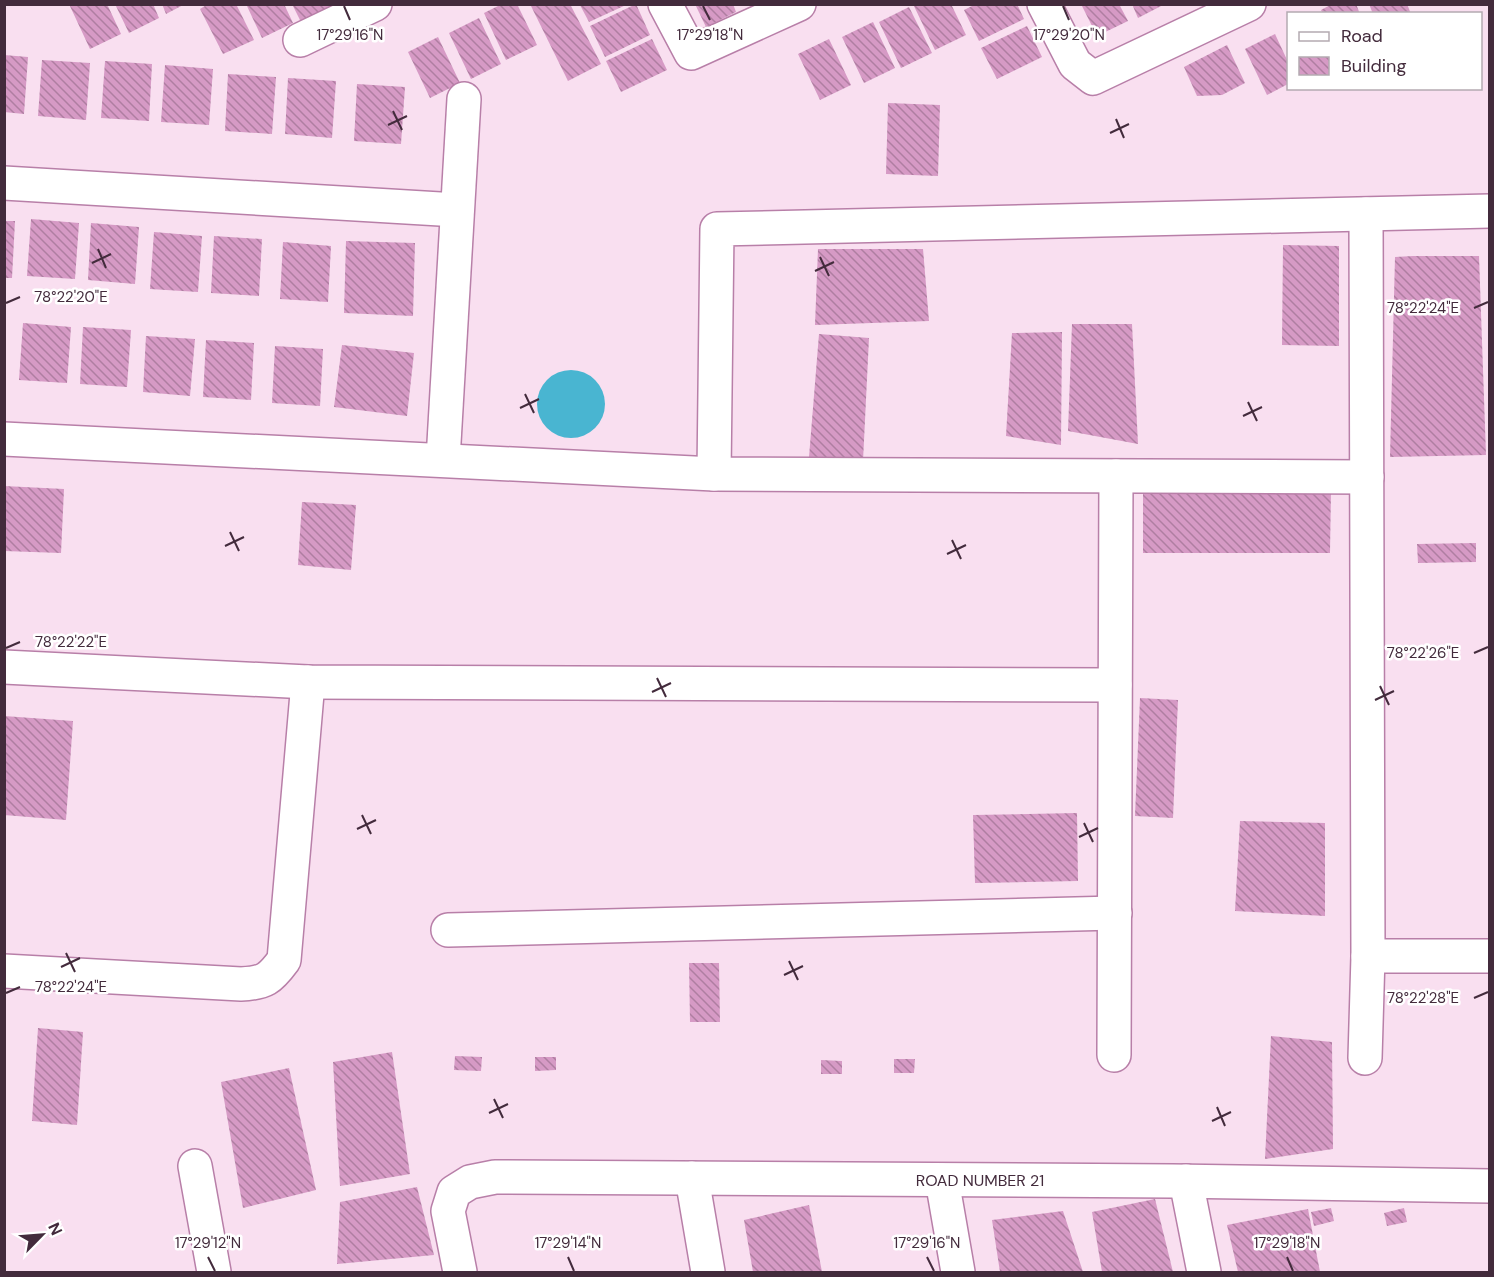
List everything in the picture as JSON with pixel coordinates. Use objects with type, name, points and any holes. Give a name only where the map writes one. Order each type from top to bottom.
[{"type":"street","points":[[300,40],[375,4]]},
{"type":"street","points":[[665,4],[691,53],[798,4]]},
{"type":"street","points":[[1044,4],[1075,64],[1093,78],[1249,4]]},
{"type":"street","points":[[443,460],[464,99]]},
{"type":"street","points":[[4,183],[457,210]]},
{"type":"street","points":[[714,474],[717,229],[1490,211]]},
{"type":"street","points":[[1365,1058],[1368,956],[1366,214]]},
{"type":"street","points":[[4,439],[714,474],[1367,477]]},
{"type":"street","points":[[1114,1055],[1116,476]]},
{"type":"street","points":[[4,667],[308,682],[1115,685]]},
{"type":"street","points":[[4,971],[241,984],[257,983],[271,977],[284,960],[308,682]]},
{"type":"street","points":[[448,930],[1115,914]]},
{"type":"street","points":[[1368,956],[1490,956]]},
{"type":"street","points":[[195,1166],[214,1272]]},
{"type":"street","name":"ROAD NUMBER 21","points":[[460,1272],[448,1211],[454,1192],[470,1182],[495,1177],[1186,1181],[1490,1186]]},
{"type":"street","points":[[692,1178],[708,1272]]},
{"type":"street","points":[[942,1180],[958,1272]]},
{"type":"street","points":[[1186,1181],[1204,1272]]},
{"type":"water","points":[[571,370],[584,373],[595,380],[602,391],[605,404],[602,417],[595,428],[584,435],[571,438],[558,435],[547,428],[540,417],[537,404],[540,391],[547,380],[558,373]]},
{"type":"building","points":[[69,4],[107,4],[121,34],[90,49]]},
{"type":"building","points":[[115,4],[153,4],[159,18],[129,33]]},
{"type":"building","points":[[162,4],[185,4],[166,14]]},
{"type":"building","points":[[208,4],[236,4],[254,40],[223,54],[200,9]]},
{"type":"building","points":[[246,4],[284,4],[293,23],[262,38]]},
{"type":"building","points":[[292,4],[330,4],[331,7],[301,22]]},
{"type":"building","points":[[502,4],[517,4],[537,45],[506,60],[484,13]]},
{"type":"building","points":[[534,4],[570,4],[601,64],[568,81],[531,6]]},
{"type":"building","points":[[636,4],[650,35],[605,57],[590,26]]},
{"type":"building","points":[[695,4],[733,4],[736,12],[706,27]]},
{"type":"building","points":[[913,4],[951,4],[966,35],[935,50]]},
{"type":"building","points":[[976,4],[1017,4],[1024,19],[979,41],[964,10]]},
{"type":"building","points":[[1081,4],[1119,4],[1128,21],[1097,36]]},
{"type":"building","points":[[1132,4],[1165,4],[1138,18]]},
{"type":"building","points":[[1332,4],[1356,4],[1359,12],[1322,12],[1321,10]]},
{"type":"building","points":[[1369,4],[1407,4],[1410,12],[1372,12]]},
{"type":"building","points":[[580,5],[626,5],[589,22]]},
{"type":"building","points":[[909,7],[932,53],[901,68],[879,22]]},
{"type":"building","points":[[479,18],[501,64],[471,79],[449,33]]},
{"type":"building","points":[[873,22],[895,68],[864,83],[842,37]]},
{"type":"building","points":[[1027,26],[1042,57],[997,79],[981,48]]},
{"type":"building","points":[[1275,34],[1287,60],[1287,85],[1267,95],[1245,49]]},
{"type":"building","points":[[438,37],[460,83],[430,98],[408,52]]},
{"type":"building","points":[[652,39],[667,70],[621,92],[606,61]]},
{"type":"building","points":[[829,39],[851,85],[820,100],[798,54]]},
{"type":"building","points":[[1227,45],[1245,83],[1222,95],[1197,96],[1184,67]]},
{"type":"building","points":[[4,55],[28,57],[24,114],[4,112]]},
{"type":"building","points":[[42,60],[90,63],[86,120],[38,116]]},
{"type":"building","points":[[105,61],[152,64],[149,121],[101,118]]},
{"type":"building","points":[[165,65],[213,69],[209,125],[161,122]]},
{"type":"building","points":[[228,74],[276,77],[272,134],[225,131]]},
{"type":"building","points":[[288,78],[336,81],[332,138],[285,134]]},
{"type":"building","points":[[357,84],[405,87],[401,144],[354,141]]},
{"type":"building","points":[[888,103],[940,105],[938,176],[886,174]]},
{"type":"building","points":[[31,219],[79,223],[75,279],[27,276]]},
{"type":"building","points":[[4,221],[15,221],[12,278],[4,278]]},
{"type":"building","points":[[91,223],[139,227],[135,284],[88,280]]},
{"type":"building","points":[[154,232],[202,236],[198,292],[150,289]]},
{"type":"building","points":[[214,236],[262,239],[259,296],[211,293]]},
{"type":"building","points":[[346,241],[415,243],[413,316],[344,313]]},
{"type":"building","points":[[283,242],[331,246],[328,302],[280,299]]},
{"type":"building","points":[[1283,245],[1339,246],[1339,346],[1282,345]]},
{"type":"building","points":[[818,249],[923,249],[929,321],[815,325]]},
{"type":"building","points":[[1479,256],[1486,455],[1390,457],[1395,257]]},
{"type":"building","points":[[23,323],[71,327],[67,383],[19,380]]},
{"type":"building","points":[[1072,324],[1132,324],[1138,444],[1068,431]]},
{"type":"building","points":[[83,327],[131,330],[127,387],[80,384]]},
{"type":"building","points":[[1062,332],[1061,445],[1006,436],[1012,333]]},
{"type":"building","points":[[819,334],[869,338],[863,461],[809,457]]},
{"type":"building","points":[[146,336],[195,339],[190,396],[143,392]]},
{"type":"building","points":[[206,340],[254,343],[251,400],[203,397]]},
{"type":"building","points":[[342,345],[414,353],[407,416],[334,407]]},
{"type":"building","points":[[275,346],[323,349],[320,406],[272,403]]},
{"type":"building","points":[[1143,485],[1331,490],[1330,553],[1143,553]]},
{"type":"building","points":[[4,486],[64,489],[61,553],[4,551]]},
{"type":"building","points":[[302,502],[356,505],[351,570],[298,565]]},
{"type":"building","points":[[1476,543],[1476,562],[1418,563],[1417,544]]},
{"type":"building","points":[[1140,698],[1178,700],[1173,818],[1135,816]]},
{"type":"building","points":[[4,716],[73,721],[66,820],[4,815]]},
{"type":"building","points":[[1077,813],[1078,881],[975,883],[973,815]]},
{"type":"building","points":[[1240,821],[1325,823],[1325,916],[1235,911]]},
{"type":"building","points":[[689,963],[719,963],[720,1022],[690,1022]]},
{"type":"building","points":[[38,1028],[83,1032],[77,1125],[32,1121]]},
{"type":"building","points":[[1271,1036],[1332,1042],[1333,1149],[1265,1159]]},
{"type":"building","points":[[392,1052],[410,1174],[340,1186],[333,1062]]},
{"type":"building","points":[[455,1056],[482,1057],[481,1071],[454,1070]]},
{"type":"building","points":[[535,1057],[556,1057],[556,1070],[535,1071]]},
{"type":"building","points":[[894,1059],[915,1059],[914,1073],[894,1073]]},
{"type":"building","points":[[821,1060],[842,1061],[842,1074],[821,1074]]},
{"type":"building","points":[[289,1068],[316,1190],[243,1208],[221,1082]]},
{"type":"building","points":[[417,1187],[434,1255],[337,1264],[340,1202]]},
{"type":"building","points":[[1155,1199],[1173,1272],[1102,1272],[1092,1212]]},
{"type":"building","points":[[809,1205],[822,1272],[753,1272],[744,1220]]},
{"type":"building","points":[[1331,1208],[1334,1221],[1314,1226],[1311,1212]]},
{"type":"building","points":[[1404,1208],[1407,1222],[1387,1226],[1384,1213]]},
{"type":"building","points":[[1308,1209],[1320,1272],[1238,1272],[1227,1225]]},
{"type":"building","points":[[1063,1211],[1083,1272],[1000,1272],[992,1220]]}]
